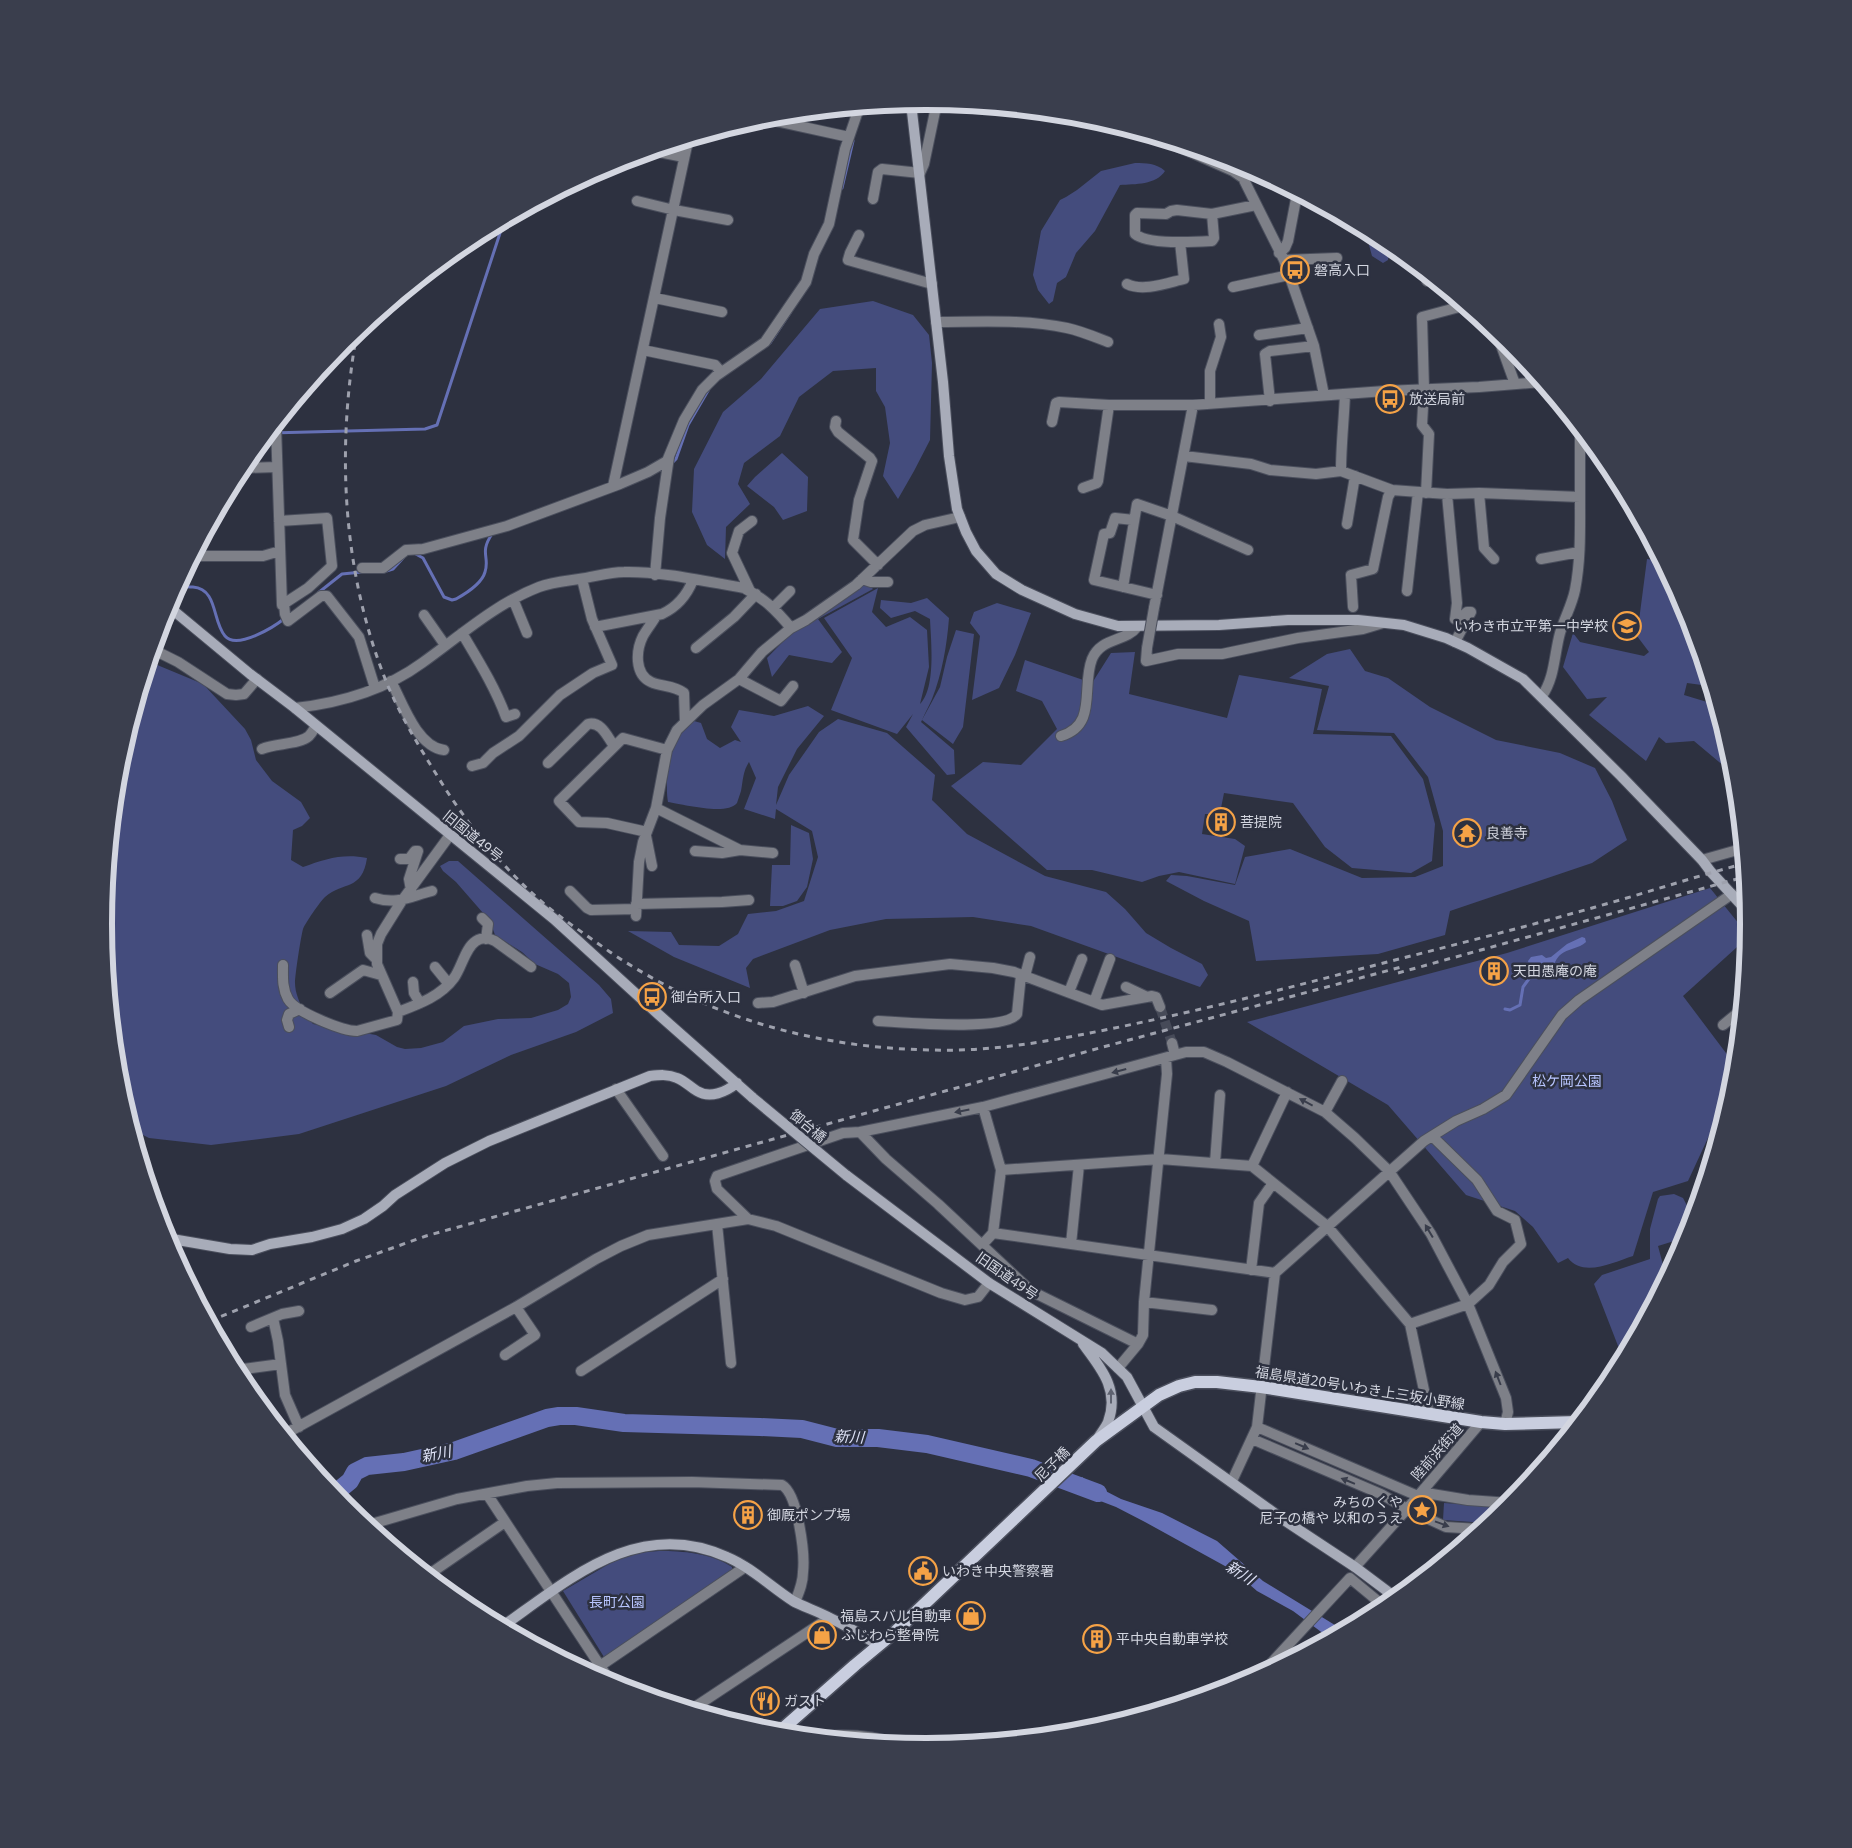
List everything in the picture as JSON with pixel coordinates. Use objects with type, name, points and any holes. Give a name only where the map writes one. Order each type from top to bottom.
[{"type":"main road","name":"福島県道20号いわき上三坂小野線","points":[[1096,1441],[1159,1395],[1179,1386],[1195,1382],[1217,1382],[1261,1387],[1481,1422],[1505,1424],[1570,1422]]},
{"type":"main road","name":"尼子橋","points":[[878,1645],[896,1632],[1096,1441]]},
{"type":"main road","points":[[789,1726],[878,1645]]},
{"type":"street","points":[[920,173],[924,164],[935,110]]},
{"type":"street","points":[[912,111],[957,509],[976,551],[986,564],[1005,581],[1075,614],[1118,626],[1219,625],[1288,620],[1358,620],[1386,622],[1424,630],[1455,642],[1504,667],[1523,679],[1542,696],[1702,860],[1710,872],[1739,902]]},
{"type":"street","points":[[655,575],[660,518],[669,460],[684,420],[702,390],[721,372],[765,342],[806,282],[814,254],[829,224],[845,149],[857,113]]},
{"type":"street","points":[[786,123],[849,137]]},
{"type":"street","points":[[613,486],[687,146]]},
{"type":"street","points":[[664,153],[684,157]]},
{"type":"street","points":[[873,199],[878,172],[882,169],[920,173]]},
{"type":"street","points":[[1232,170],[1243,178],[1289,275],[1314,346],[1324,395]]},
{"type":"street","points":[[1281,257],[1288,241],[1296,199]]},
{"type":"street","points":[[637,201],[728,220]]},
{"type":"street","points":[[1212,214],[1214,238],[1212,241],[1180,242],[1140,237],[1135,234],[1135,215],[1137,213],[1166,214],[1177,210],[1212,214],[1256,205]]},
{"type":"street","points":[[859,235],[848,260],[932,284]]},
{"type":"street","points":[[1127,284],[1133,287],[1156,286],[1184,279],[1180,242]]},
{"type":"street","points":[[1281,257],[1337,258]]},
{"type":"street","points":[[1234,287],[1289,275]]},
{"type":"street","points":[[655,298],[722,312]]},
{"type":"street","points":[[1407,591],[1422,492],[1428,434],[1422,425],[1424,389],[1422,317],[1458,307]]},
{"type":"street","points":[[936,322],[1019,322],[1050,325],[1070,329],[1108,342]]},
{"type":"street","points":[[1210,404],[1210,371],[1221,337],[1218,324]]},
{"type":"street","points":[[1259,335],[1308,328]]},
{"type":"street","points":[[1270,401],[1265,354],[1314,346]]},
{"type":"street","points":[[1502,348],[1515,384]]},
{"type":"street","points":[[644,350],[715,365],[721,372]]},
{"type":"street","points":[[1052,422],[1056,403],[1058,402],[1193,406],[1324,395],[1534,382]]},
{"type":"street","points":[[1341,471],[1345,394]]},
{"type":"street","points":[[1083,488],[1098,481],[1110,405]]},
{"type":"street","points":[[1193,406],[1154,608],[1146,660],[1178,654],[1222,654],[1386,622]]},
{"type":"street","points":[[836,421],[834,427],[838,432],[870,458],[872,462],[859,500],[853,540],[878,565]]},
{"type":"street","points":[[276,433],[282,605],[286,613]]},
{"type":"street","points":[[1542,696],[1552,675],[1559,636],[1575,590],[1580,552],[1580,439]]},
{"type":"street","points":[[1184,456],[1251,464],[1270,470],[1316,474],[1341,471],[1392,490],[1447,494],[1479,493],[1580,497]]},
{"type":"street","points":[[362,568],[383,568],[406,550],[423,549],[508,526],[648,472],[669,460]]},
{"type":"street","points":[[252,468],[277,467]]},
{"type":"street","points":[[1347,524],[1355,476]]},
{"type":"street","points":[[1353,607],[1351,575],[1373,569],[1388,497],[1392,490]]},
{"type":"street","points":[[1479,493],[1484,548],[1494,558]]},
{"type":"street","points":[[1447,494],[1457,603],[1456,619],[1458,620],[1467,612],[1471,612],[1455,642]]},
{"type":"street","points":[[1123,587],[1137,504],[1172,516],[1248,550]]},
{"type":"street","points":[[636,910],[639,862],[656,808],[667,750],[677,730],[703,705],[739,679],[762,652],[791,628],[806,620],[862,579],[912,531],[925,525],[960,517]]},
{"type":"street","points":[[279,521],[328,518],[332,566],[308,588],[286,613]]},
{"type":"street","points":[[1134,520],[1115,518],[1110,533],[1104,534],[1094,580],[1157,595]]},
{"type":"street","points":[[752,521],[739,531],[732,552],[753,592]]},
{"type":"street","points":[[200,556],[263,556],[280,551]]},
{"type":"street","points":[[1541,559],[1580,552]]},
{"type":"street","points":[[295,708],[323,705],[347,699],[391,681],[421,664],[462,633],[513,600],[551,583],[623,572],[744,588],[768,602],[791,628]]},
{"type":"street","points":[[472,766],[483,763],[493,753],[519,736],[560,695],[593,673],[612,665],[592,619],[582,579]]},
{"type":"street","points":[[862,579],[871,582],[888,582]]},
{"type":"street","points":[[595,627],[656,616],[669,611],[685,596],[693,580]]},
{"type":"street","points":[[773,608],[790,591]]},
{"type":"street","points":[[696,648],[734,618],[753,592]]},
{"type":"street","points":[[286,613],[321,596],[327,596],[359,637],[375,688]]},
{"type":"street","points":[[513,600],[527,633]]},
{"type":"street","name":"旧国道49号","points":[[174,611],[554,919],[753,1098]]},
{"type":"street","points":[[424,615],[445,645]]},
{"type":"street","points":[[656,616],[640,643],[638,659],[641,672],[650,681],[674,687],[684,693],[685,722]]},
{"type":"street","points":[[1061,736],[1072,733],[1079,725],[1087,709],[1089,671],[1093,657],[1102,646],[1112,639],[1132,634],[1137,626]]},
{"type":"street","points":[[462,633],[484,670],[506,717],[515,714]]},
{"type":"street","points":[[159,652],[178,662],[222,691],[232,695],[244,694],[257,680]]},
{"type":"street","points":[[739,679],[781,701],[793,686]]},
{"type":"street","points":[[391,681],[420,736],[432,746],[444,750]]},
{"type":"street","points":[[548,763],[588,724],[597,724],[614,746]]},
{"type":"street","points":[[262,749],[272,744],[302,740],[316,726]]},
{"type":"street","points":[[647,834],[608,824],[579,822],[559,802],[623,738],[667,750]]},
{"type":"street","points":[[656,808],[740,850]]},
{"type":"street","points":[[647,834],[652,866]]},
{"type":"street","points":[[376,959],[378,940],[402,900],[450,835]]},
{"type":"street","points":[[694,851],[722,854],[740,850],[773,853]]},
{"type":"street","points":[[1702,860],[1736,850]]},
{"type":"street","points":[[400,859],[409,859],[415,851],[418,851],[409,879],[411,890]]},
{"type":"street","points":[[570,891],[591,910],[636,910],[749,900]]},
{"type":"street","points":[[375,898],[402,900],[432,892]]},
{"type":"street","points":[[1232,1481],[1257,1427],[1275,1273],[1424,1140],[1506,1095],[1562,1015],[1600,985],[1732,894]]},
{"type":"street","points":[[482,918],[488,924],[486,939]]},
{"type":"street","points":[[283,965],[284,988],[289,1001],[300,1009],[351,1031],[358,1031],[397,1020],[398,1012],[376,959],[370,953],[367,935]]},
{"type":"street","points":[[398,1012],[435,995],[454,978],[475,941],[486,939],[495,941],[531,967]]},
{"type":"street","points":[[878,1021],[949,1026],[1010,1020],[1017,1014],[1023,975],[1030,957]]},
{"type":"street","points":[[1069,992],[1082,959]]},
{"type":"street","points":[[1094,1002],[1110,959]]},
{"type":"street","points":[[758,1003],[773,1002],[855,976],[936,965],[963,964],[1023,975],[1102,1005],[1144,996]]},
{"type":"street","points":[[795,965],[804,993]]},
{"type":"street","points":[[435,967],[448,983]]},
{"type":"street","points":[[330,993],[363,970],[382,975]]},
{"type":"street","points":[[413,982],[414,993],[420,1003]]},
{"type":"street","points":[[1126,987],[1144,996],[1156,998],[1160,1007]]},
{"type":"street","points":[[290,1027],[287,1020],[289,1014],[294,1010],[300,1009]]},
{"type":"street","points":[[1723,1025],[1734,1016]]},
{"type":"street","points":[[1118,1368],[1138,1344],[1142,1335],[1167,1074],[1172,1043]]},
{"type":"street","points":[[748,1219],[718,1188],[717,1176],[843,1133],[860,1132],[983,1107],[1186,1052],[1204,1052],[1325,1112],[1389,1170],[1431,1234],[1468,1304],[1506,1398],[1508,1412],[1505,1424]]},
{"type":"street","points":[[176,1240],[230,1249],[252,1250],[270,1244],[312,1237],[342,1229],[364,1219],[395,1195],[444,1164],[489,1141],[650,1076],[663,1074],[681,1080],[699,1092],[715,1095],[728,1091],[737,1083]]},
{"type":"street","points":[[1325,1112],[1342,1081]]},
{"type":"street","points":[[616,1090],[663,1156]]},
{"type":"street","points":[[1252,1166],[1287,1092]]},
{"type":"street","points":[[1215,1163],[1220,1095]]},
{"type":"street","name":"御台橋","points":[[753,1098],[846,1175]]},
{"type":"street","points":[[982,1245],[993,1233],[1001,1170],[983,1107]]},
{"type":"street","points":[[860,1132],[886,1159],[1031,1291],[1138,1344]]},
{"type":"street","points":[[1410,1324],[1468,1304],[1489,1285],[1503,1262],[1521,1244],[1515,1220],[1497,1211],[1476,1180],[1432,1136]]},
{"type":"street","points":[[1001,1170],[1160,1159],[1252,1166],[1327,1226],[1410,1324],[1429,1414]]},
{"type":"street","points":[[1072,1244],[1079,1165]]},
{"type":"street","name":"旧国道49号","points":[[846,1175],[989,1283],[1102,1353],[1127,1377],[1154,1427],[1284,1520],[1355,1567],[1389,1593]]},
{"type":"street","points":[[1251,1270],[1259,1203],[1274,1183]]},
{"type":"street","points":[[289,1431],[516,1307],[596,1259],[648,1235],[748,1219],[776,1226],[916,1283],[965,1300],[978,1297],[989,1283]]},
{"type":"street","points":[[717,1224],[731,1362]]},
{"type":"street","points":[[993,1233],[1275,1273]]},
{"type":"street","points":[[581,1371],[723,1279]]},
{"type":"street","points":[[1144,1302],[1212,1310]]},
{"type":"street","points":[[505,1355],[535,1335],[516,1307]]},
{"type":"street","points":[[251,1327],[273,1318],[299,1311]]},
{"type":"street","points":[[273,1318],[285,1395],[298,1426]]},
{"type":"street","points":[[1078,1339],[1097,1363],[1111,1387],[1112,1401],[1108,1422],[1096,1441]]},
{"type":"street","points":[[245,1369],[281,1364]]},
{"type":"street","name":"陸前浜街道","points":[[1355,1567],[1408,1509],[1481,1422]]},
{"type":"street","points":[[1257,1427],[1418,1496],[1432,1494],[1468,1500],[1500,1502]]},
{"type":"street","points":[[1252,1439],[1381,1494],[1446,1527],[1471,1529]]},
{"type":"street","points":[[375,1523],[436,1504],[527,1486],[557,1483],[692,1482],[782,1484],[786,1487],[797,1512],[804,1562],[803,1580],[795,1602]]},
{"type":"street","points":[[486,1494],[603,1671]]},
{"type":"street","points":[[433,1572],[504,1522]]},
{"type":"street","points":[[508,1622],[551,1592],[602,1561],[636,1547],[669,1545],[700,1548],[728,1557],[795,1602],[878,1645]]},
{"type":"street","points":[[598,1668],[745,1567]]},
{"type":"street","points":[[1288,1653],[1350,1578],[1377,1601]]},
{"type":"street","points":[[698,1705],[829,1618]]},
{"type":"green space","points":[[1135,163],[1147,163],[1162,168],[1165,171],[1161,176],[1151,181],[1120,185],[1095,231],[1076,253],[1066,277],[1057,283],[1053,301],[1049,304],[1038,290],[1033,275],[1041,231],[1060,200],[1077,190],[1101,171]]},
{"type":"green space","points":[[1369,242],[1389,255],[1388,260],[1383,263],[1372,256]]},
{"type":"green space","points":[[873,301],[913,315],[929,335],[932,363],[930,440],[898,499],[883,476],[890,443],[885,407],[876,391],[876,368],[833,371],[799,397],[780,436],[744,463],[738,484],[750,504],[726,527],[725,559],[707,545],[692,512],[694,469],[723,412],[761,379],[820,309]]},
{"type":"green space","points":[[782,453],[808,477],[807,511],[783,520],[774,507],[747,486]]},
{"type":"green space","points":[[1647,559],[1654,560],[1678,612],[1704,685],[1687,683],[1684,695],[1709,702],[1724,766],[1694,741],[1666,743],[1659,737],[1646,761],[1589,715],[1607,697],[1587,699],[1563,667],[1573,633],[1580,642],[1644,656],[1649,652],[1637,636]]},
{"type":"green space","points":[[865,581],[873,589],[818,619],[842,652],[832,663],[789,655],[772,677],[767,658],[803,621]]},
{"type":"green space","points":[[878,588],[872,612],[886,627],[910,617],[927,630],[929,667],[920,704],[925,697],[930,676],[930,619],[915,611],[891,618],[880,608],[881,600],[911,603],[927,598],[949,618],[939,680],[921,722],[954,750],[955,774],[947,775],[906,727],[913,714],[897,734],[831,710],[852,658],[824,618]]},
{"type":"green space","points":[[997,603],[1031,613],[1015,655],[999,688],[972,700],[980,636],[970,623],[974,612]]},
{"type":"green space","points":[[956,630],[974,634],[963,727],[953,744],[922,720],[940,687]]},
{"type":"green space","points":[[1350,649],[1365,671],[1388,678],[1430,707],[1496,740],[1560,753],[1595,768],[1612,801],[1627,840],[1592,863],[1450,911],[1445,935],[1378,954],[1256,961],[1249,921],[1204,901],[1166,881],[1171,875],[1235,885],[1245,857],[1290,849],[1362,878],[1415,877],[1443,866],[1443,831],[1428,777],[1394,733],[1317,730],[1329,686],[1289,678],[1327,654]]},
{"type":"green space","points":[[1135,652],[1129,694],[1227,718],[1239,675],[1322,689],[1313,734],[1391,736],[1423,779],[1435,824],[1432,861],[1411,873],[1352,868],[1325,847],[1293,803],[1224,793],[1221,808],[1215,808],[1214,814],[1205,814],[1202,834],[1235,839],[1245,846],[1235,884],[1179,872],[1142,882],[1092,870],[1047,870],[951,786],[983,762],[1021,765],[1057,729],[1042,701],[1016,691],[1025,660],[1092,683],[1111,653]]},
{"type":"green space","points":[[154,664],[203,684],[245,729],[251,740],[256,760],[272,781],[301,802],[310,818],[302,826],[293,830],[291,860],[303,867],[334,858],[350,856],[367,858],[365,868],[357,881],[325,897],[303,929],[295,986],[301,1005],[313,1024],[376,1035],[397,1047],[405,1049],[421,1048],[443,1042],[464,1026],[498,1019],[531,1018],[558,1010],[568,1004],[571,997],[569,983],[558,974],[535,964],[522,952],[495,935],[490,921],[456,882],[443,871],[440,866],[449,861],[458,861],[599,985],[611,999],[613,1013],[576,1032],[511,1055],[446,1086],[299,1134],[211,1145],[149,1138],[140,1133],[128,1083],[119,1030],[112,924],[119,818],[128,765],[140,713]]},
{"type":"green space","points":[[808,706],[824,716],[797,749],[778,787],[776,805],[789,775],[819,732],[838,719],[887,733],[935,775],[932,800],[967,834],[1045,876],[1106,892],[1125,909],[1146,933],[1202,964],[1208,975],[1200,987],[1031,926],[973,917],[886,919],[830,930],[753,959],[746,968],[750,988],[674,957],[628,931],[671,932],[679,945],[719,946],[738,934],[748,914],[776,911],[804,901],[818,857],[812,831],[776,809],[775,819],[744,809],[756,778],[749,762],[744,772],[737,803],[732,807],[714,809],[668,802],[667,787],[669,760],[674,744],[680,734],[694,721],[701,723],[707,739],[720,748],[735,740],[741,742],[731,727],[739,710],[774,716]]},
{"type":"green space","points":[[791,825],[809,833],[813,859],[807,887],[797,901],[783,906],[770,906],[772,865],[790,865]]},
{"type":"green space","name":"松ケ岡公園","points":[[1710,888],[1740,925],[1739,945],[1683,996],[1729,1056],[1715,1124],[1688,1181],[1653,1192],[1633,1256],[1608,1265],[1590,1268],[1574,1264],[1568,1258],[1558,1263],[1533,1227],[1515,1211],[1466,1195],[1388,1105],[1247,1022],[1507,953]]},
{"type":"green space","points":[[1674,1194],[1683,1198],[1688,1208],[1676,1240],[1658,1246],[1664,1267],[1619,1350],[1594,1284],[1602,1275],[1650,1259],[1650,1229],[1660,1196]]},
{"type":"green space","points":[[1444,1503],[1495,1506],[1478,1522],[1443,1520]]},
{"type":"green space","name":"長町公園","points":[[659,1551],[687,1552],[706,1556],[724,1562],[732,1567],[732,1572],[604,1657],[563,1591],[614,1561],[635,1553]]},
{"type":"water","points":[[1582,937],[1585,938],[1586,942],[1560,955],[1546,976],[1542,979],[1537,979],[1531,976],[1528,961],[1531,957],[1542,955],[1546,958],[1551,957],[1567,944]]},
{"type":"water","points":[[1082,1477],[1121,1499],[1162,1513],[1217,1541],[1263,1581],[1337,1626],[1324,1634],[1293,1611],[1257,1591],[1234,1571],[1116,1507],[1069,1489]]},
{"type":"waterway","points":[[842,188],[853,141]]},
{"type":"waterway","points":[[277,433],[425,429],[437,425],[501,230]]},
{"type":"waterway","points":[[770,343],[790,313]]},
{"type":"waterway","points":[[672,463],[676,459],[688,425],[709,389]]},
{"type":"waterway","points":[[414,553],[423,558],[444,597],[452,600],[468,591],[483,576],[486,567],[485,550],[492,534]]},
{"type":"waterway","points":[[383,572],[393,569],[404,557]]},
{"type":"waterway","points":[[318,593],[342,574],[362,572]]},
{"type":"waterway","points":[[185,587],[201,589],[207,593],[211,599],[221,630],[231,640],[255,636],[273,627],[285,618]]},
{"type":"waterway","points":[[1505,1009],[1510,1010],[1520,1005],[1523,987],[1531,976]]},
{"type":"waterway","name":"新川","points":[[340,1489],[350,1481],[355,1472],[367,1466],[404,1462],[454,1451],[547,1418],[576,1416],[624,1423],[802,1429],[837,1438],[878,1438],[927,1444],[1031,1468],[1098,1493]]},
{"type":"tunnel","points":[[1160,1007],[1172,1043]]},
{"type":"railway","points":[[355,343],[350,376],[345,466],[352,556],[361,600],[373,643],[388,686],[407,724],[465,818],[505,866],[533,894],[579,930],[647,975],[723,1011],[763,1025],[804,1035],[845,1043],[888,1048],[952,1050],[995,1048],[1037,1042],[1128,1025],[1267,993],[1535,924],[1737,865]]},
{"type":"railway","points":[[1398,973],[1738,879]]},
{"type":"railway","points":[[215,1319],[356,1261],[426,1236],[1103,1047],[1405,966]]},
{"type":"place","name":"磐高入口","points":[[1295,270]]},
{"type":"place","name":"放送局前","points":[[1390,399]]},
{"type":"place","name":"いわき市立平第一中学校","points":[[1627,626]]},
{"type":"place","name":"菩提院","points":[[1221,822]]},
{"type":"place","name":"良善寺","points":[[1467,833]]},
{"type":"place","name":"天田愚庵の庵","points":[[1494,971]]},
{"type":"place","name":"御台所入口","points":[[652,997]]},
{"type":"place","name":"みちのくや 尼子の橋や 以和のうえ","points":[[1422,1510]]},
{"type":"place","name":"御厩ポンプ場","points":[[748,1515]]},
{"type":"place","name":"いわき中央警察署","points":[[923,1571]]},
{"type":"place","name":"福島スバル自動車","points":[[971,1616]]},
{"type":"place","name":"ふじわら整骨院","points":[[822,1635]]},
{"type":"place","name":"平中央自動車学校","points":[[1097,1639]]},
{"type":"place","name":"ガスト","points":[[765,1701]]}]
